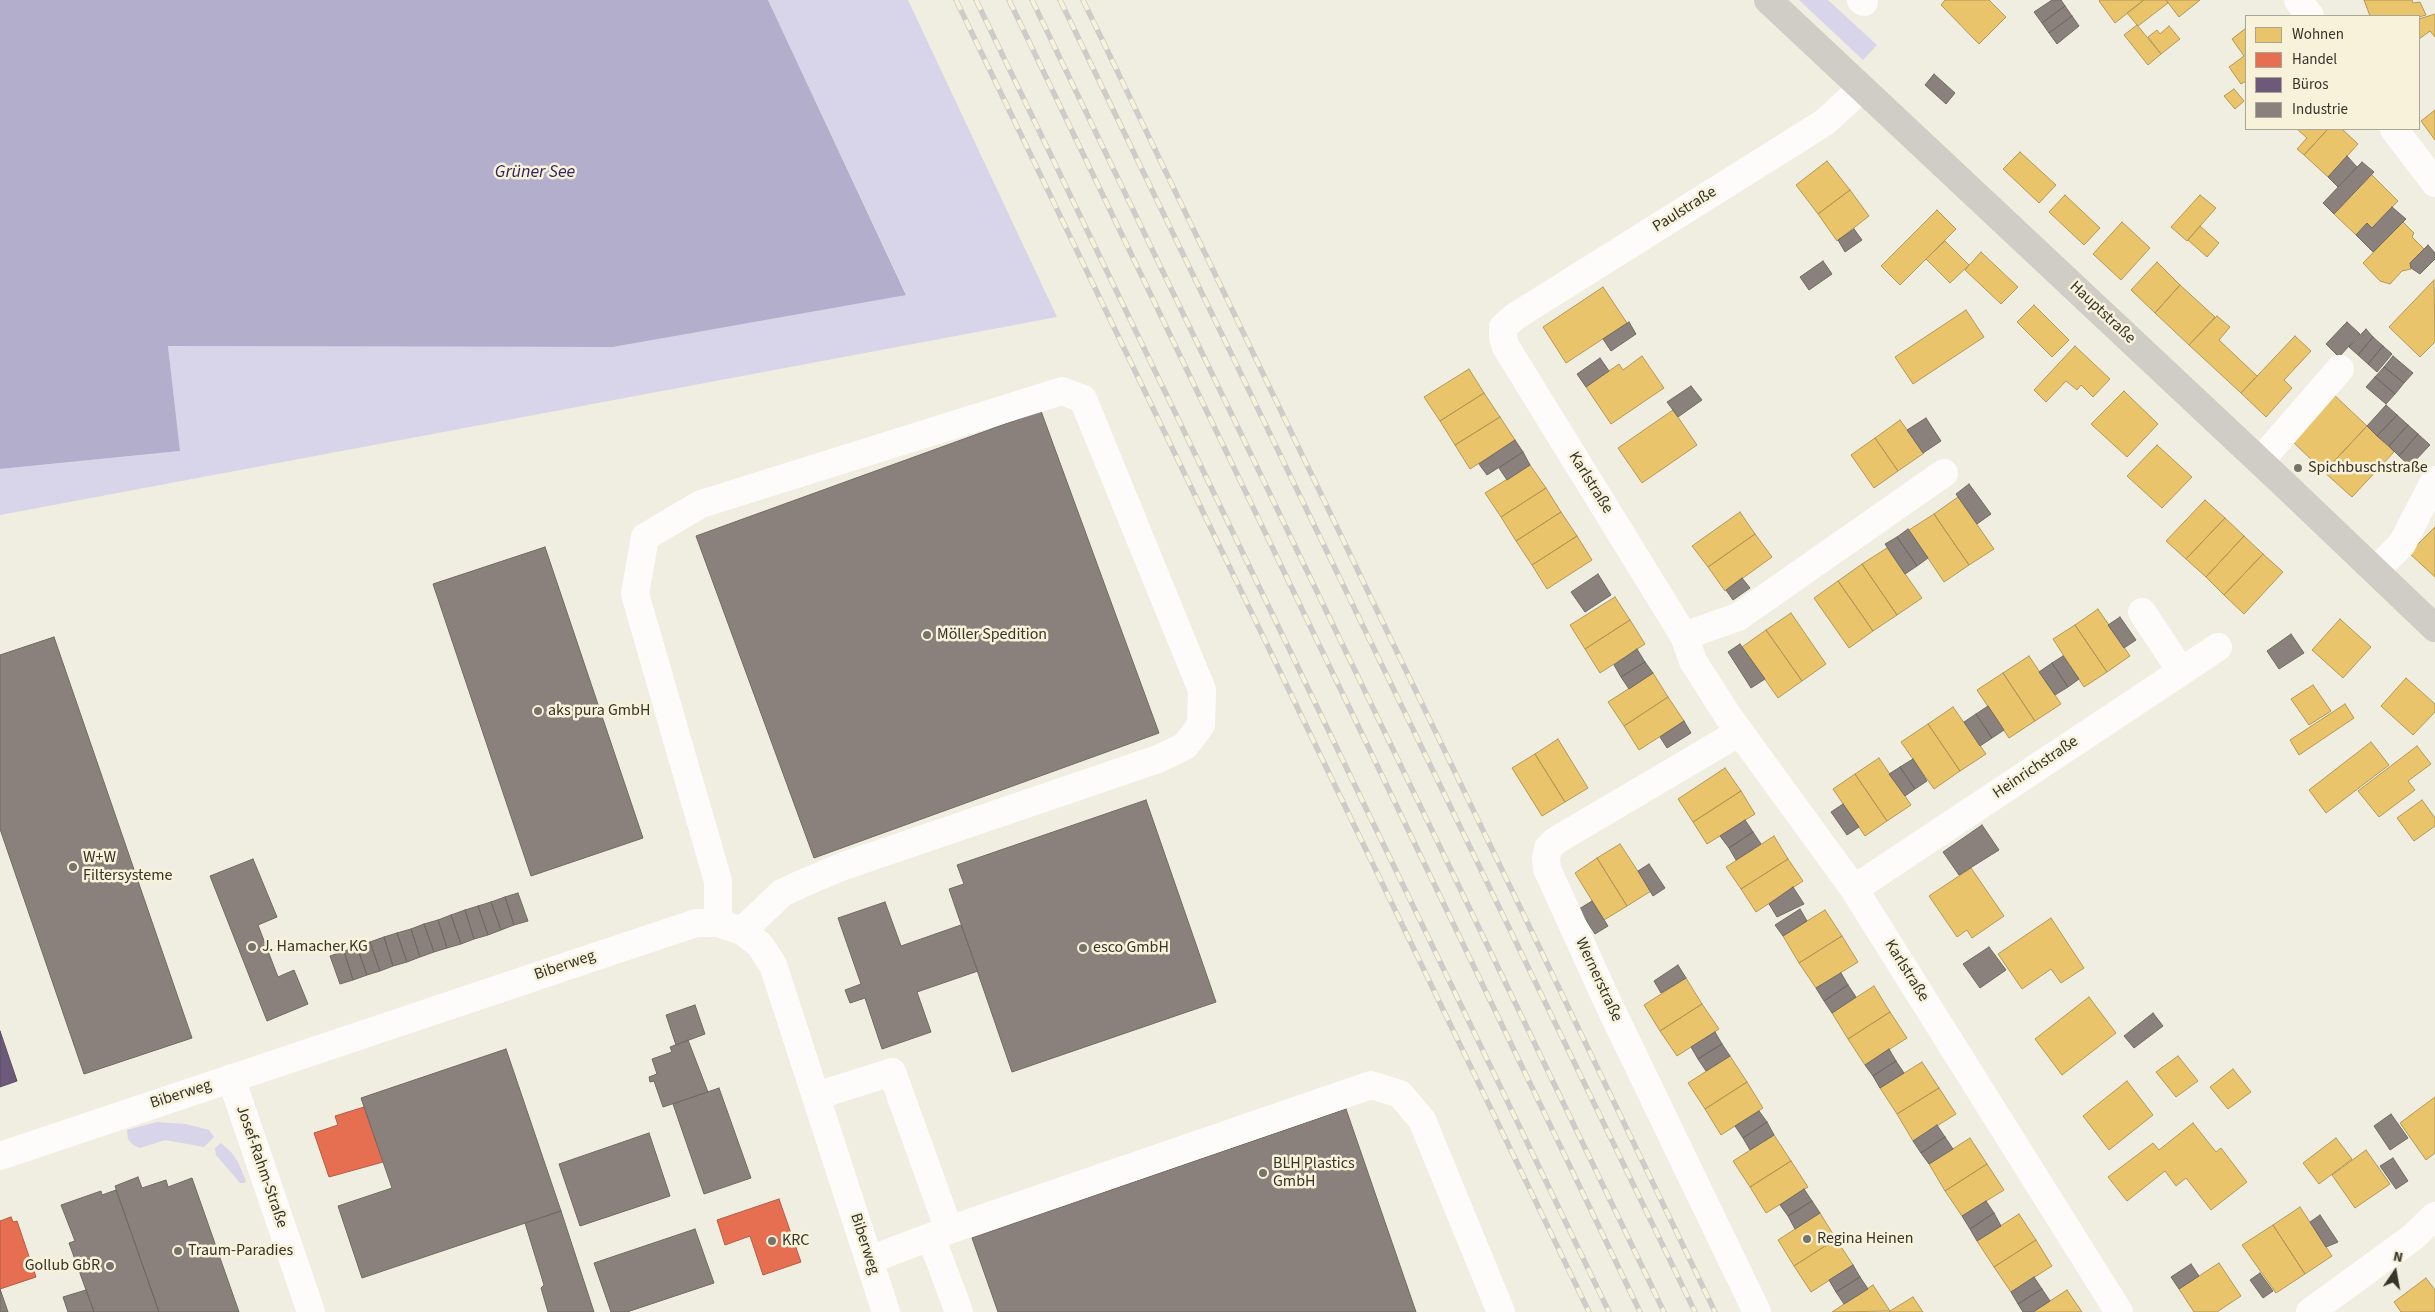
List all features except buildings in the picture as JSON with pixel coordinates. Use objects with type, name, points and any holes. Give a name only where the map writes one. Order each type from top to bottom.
[{"type":"main road","name":"Hauptstraße","points":[[1768,0],[2260,461],[2435,628]]},
{"type":"street","points":[[2298,0],[2309,15]]},
{"type":"street","name":"Paulstraße","points":[[1503,327],[1516,316],[1825,122],[1862,88]]},
{"type":"street","points":[[2395,130],[2435,183]]},
{"type":"street","name":"Karlstraße","points":[[1503,327],[1506,347],[1684,636],[1693,661],[1740,732],[1854,889],[2119,1312]]},
{"type":"street","points":[[2260,461],[2340,369]]},
{"type":"street","points":[[1062,391],[1083,399],[1202,690],[1201,725],[1185,746],[1158,759],[841,867],[782,893],[730,927],[636,594],[645,537],[701,504],[1062,391]]},
{"type":"street","points":[[1684,636],[1738,617],[1944,473]]},
{"type":"street","points":[[2375,571],[2402,544],[2435,480]]},
{"type":"street","points":[[2142,612],[2181,671]]},
{"type":"street","name":"Heinrichstraße","points":[[1854,889],[2218,647]]},
{"type":"street","name":"Wernerstraße","points":[[1740,732],[1555,841],[1548,848],[1546,858],[1547,869],[1608,1003],[1757,1312]]},
{"type":"street","name":"Biberweg","points":[[0,1156],[696,923],[730,927],[760,945],[773,965],[886,1312]]},
{"type":"street","points":[[816,1096],[892,1072],[940,1234],[959,1312]]},
{"type":"street","name":"Josef-Rahm-Straße","points":[[232,1078],[311,1312]]},
{"type":"street","points":[[869,1260],[1370,1085],[1400,1094],[1422,1120],[1501,1312]]},
{"type":"street","points":[[2310,1312],[2413,1237],[2435,1216]]},
{"type":"shaded area","points":[[768,0],[908,0],[1057,317],[0,515],[0,469],[180,451],[168,346],[613,347],[906,294]]},
{"type":"shaded area","points":[[1799,0],[1828,0],[1877,45],[1863,60]]},
{"type":"shaded area","points":[[157,1122],[186,1124],[209,1130],[214,1137],[204,1147],[165,1140],[140,1148],[133,1145],[128,1139],[127,1130]]},
{"type":"shaded area","points":[[221,1143],[238,1162],[246,1181],[244,1183],[240,1183],[216,1155],[215,1148]]},
{"type":"water","name":"Grüner See","points":[[0,0],[768,0],[906,295],[613,347],[168,346],[180,451],[0,469]]},
{"type":"railway","points":[[956,0],[1589,1312]]},
{"type":"railway","points":[[976,0],[1609,1312]]},
{"type":"railway","points":[[1009,0],[1640,1312]]},
{"type":"railway","points":[[1032,0],[1664,1312]]},
{"type":"railway","points":[[1060,0],[1695,1312]]},
{"type":"railway","points":[[1083,0],[1715,1312]]},
{"type":"place","name":"Spichbuschstraße","points":[[2298,468]]},
{"type":"place","name":"Möller Spedition","points":[[927,635]]},
{"type":"place","name":"aks pura GmbH","points":[[538,711]]},
{"type":"place","name":"W+W Filtersysteme","points":[[73,867]]},
{"type":"place","name":"J. Hamacher KG","points":[[252,947]]},
{"type":"place","name":"esco GmbH","points":[[1083,948]]},
{"type":"place","name":"BLH Plastics GmbH","points":[[1263,1173]]},
{"type":"place","name":"Regina Heinen","points":[[1807,1239]]},
{"type":"place","name":"KRC","points":[[772,1241]]},
{"type":"place","name":"Traum-Paradies","points":[[178,1251]]},
{"type":"place","name":"Gollub GbR","points":[[110,1266]]}]
